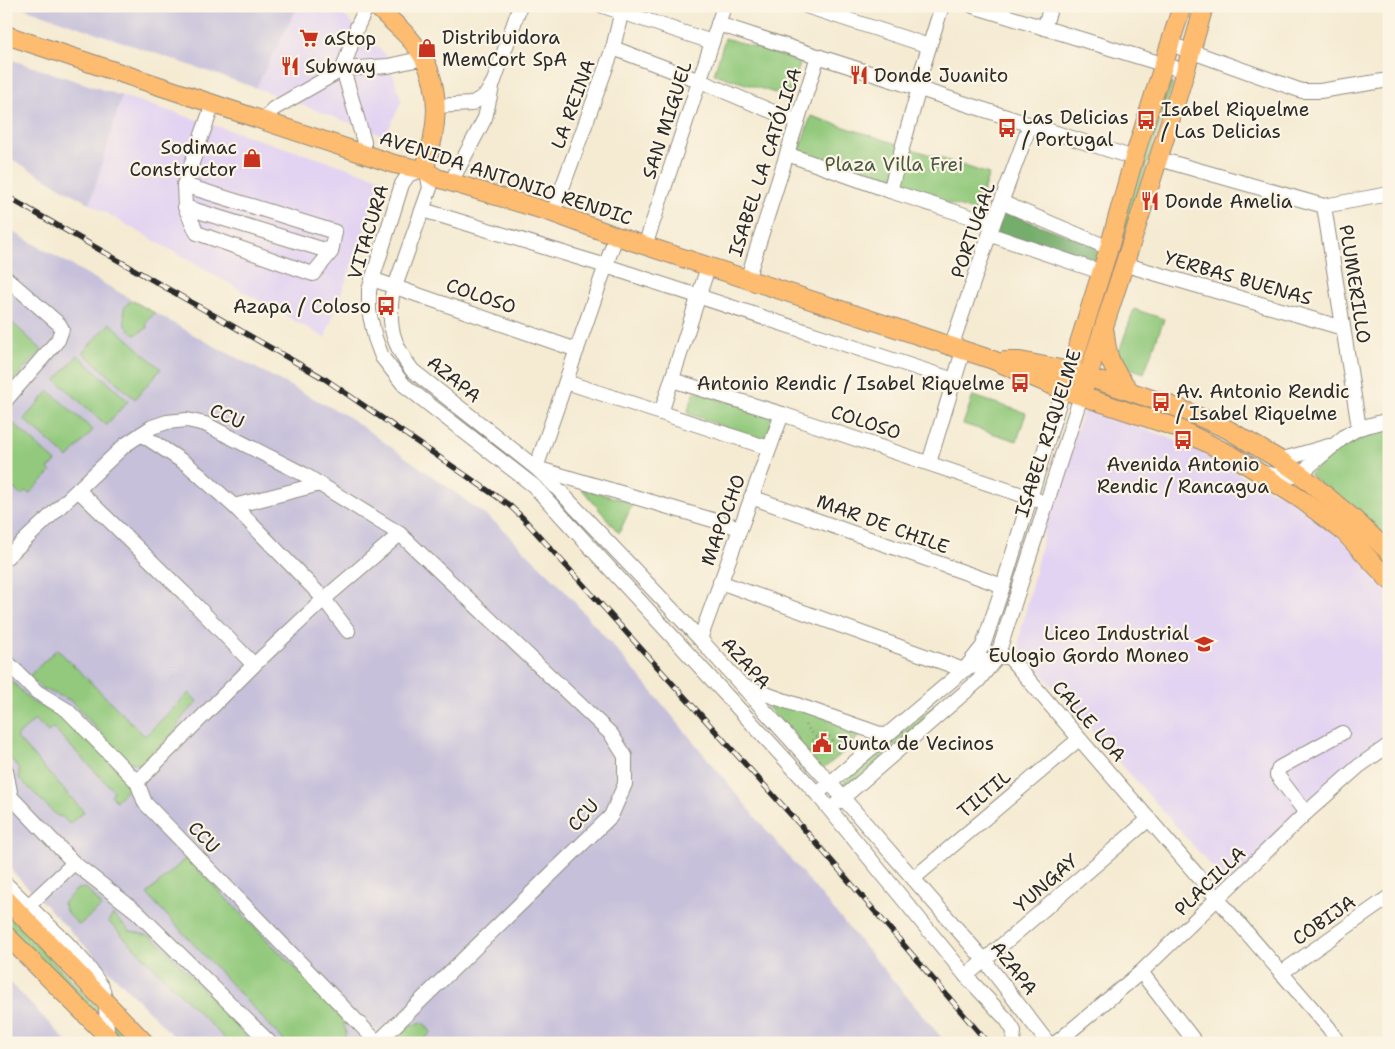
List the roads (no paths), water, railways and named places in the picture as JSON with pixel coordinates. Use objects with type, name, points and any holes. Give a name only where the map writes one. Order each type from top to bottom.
[{"type":"main road","points":[[376,6],[412,42],[424,58],[433,84],[436,106],[434,132],[424,170]]},
{"type":"main road","name":"ISABEL RIQUELME","points":[[1063,390],[1109,248],[1134,158],[1182,6]]},
{"type":"main road","name":"ISABEL RIQUELME","points":[[1081,396],[1159,159],[1204,6]]},
{"type":"main road","name":"AVENIDA ANTONIO RENDIC","points":[[6,35],[394,164],[424,170],[437,178],[553,213],[645,246],[993,360],[1063,390],[1175,427],[1233,456],[1302,500],[1344,532],[1389,580]]},
{"type":"main road","points":[[1105,326],[1106,350],[1114,371],[1130,391]]},
{"type":"main road","name":"AVENIDA ANTONIO RENDIC","points":[[993,360],[1020,361],[1070,371],[1181,409],[1227,429],[1300,474],[1355,520],[1389,552]]},
{"type":"main road","points":[[6,899],[145,1043]]},
{"type":"main road","points":[[6,935],[107,1040]]},
{"type":"street","points":[[364,153],[364,142],[342,69],[357,27],[367,6]]},
{"type":"street","points":[[451,182],[485,118],[494,82],[520,6]]},
{"type":"street","points":[[603,6],[622,9],[712,42]]},
{"type":"street","name":"SAN MIGUEL","points":[[645,246],[724,6]]},
{"type":"street","points":[[806,6],[929,46]]},
{"type":"street","points":[[890,191],[919,88],[919,79],[942,6]]},
{"type":"street","points":[[972,6],[1185,71]]},
{"type":"street","points":[[1044,28],[1051,6]]},
{"type":"street","name":"LA REINA","points":[[553,213],[613,48],[622,9]]},
{"type":"street","points":[[718,24],[1134,158]]},
{"type":"street","points":[[1170,44],[1302,91],[1320,91],[1389,80]]},
{"type":"street","points":[[613,48],[700,81],[797,122]]},
{"type":"street","name":"ISABEL LA CATÓLICA","points":[[747,280],[818,56]]},
{"type":"street","points":[[264,120],[273,109],[342,69],[388,66],[424,58]]},
{"type":"street","points":[[436,106],[471,104],[486,95],[494,82]]},
{"type":"street","points":[[184,185],[335,232],[331,252],[313,274],[197,233],[185,207],[184,185],[213,104]]},
{"type":"street","points":[[471,104],[485,118]]},
{"type":"street","name":"PORTUGAL","points":[[929,463],[954,380],[957,349],[992,229],[1030,125]]},
{"type":"street","points":[[787,154],[992,229],[1101,272]]},
{"type":"street","points":[[1159,159],[1324,206],[1389,194]]},
{"type":"street","points":[[394,286],[430,188],[428,177],[424,170]]},
{"type":"street","name":"VITACURA","points":[[376,338],[369,310],[369,290],[372,279],[402,184],[410,174],[424,170]]},
{"type":"street","points":[[1001,202],[1109,248]]},
{"type":"street","name":"PLUMERILLO","points":[[1324,206],[1358,428]]},
{"type":"street","points":[[185,207],[331,252]]},
{"type":"street","points":[[422,211],[606,266],[954,380]]},
{"type":"street","points":[[616,236],[536,468],[740,528]]},
{"type":"street","name":"YERBAS BUENAS","points":[[1123,264],[1343,328]]},
{"type":"street","name":"ISABEL LA CATÓLICA","points":[[661,413],[708,267]]},
{"type":"street","points":[[6,278],[59,324],[62,329],[58,340],[6,400]]},
{"type":"street","name":"COLOSO","points":[[372,279],[577,350]]},
{"type":"street","name":"AZAPA","points":[[394,286],[390,311],[392,334],[399,352],[412,370],[536,468],[564,495],[700,639],[914,878],[985,961],[1048,1043]]},
{"type":"street","name":"AZAPA","points":[[376,338],[382,357],[404,385],[534,486],[830,808],[966,976],[1007,1020],[1014,1032],[1013,1043]]},
{"type":"street","name":"COLOSO","points":[[672,380],[782,414],[1028,498],[1048,503]]},
{"type":"street","points":[[566,382],[769,448]]},
{"type":"street","name":"ISABEL RIQUELME","points":[[817,794],[964,670],[983,646],[1063,390]]},
{"type":"street","name":"ISABEL RIQUELME","points":[[830,808],[978,681],[997,657],[1081,396]]},
{"type":"street","name":"MAPOCHO","points":[[700,639],[782,414]]},
{"type":"street","name":"CCU","points":[[6,558],[125,446],[141,434],[152,427],[167,422],[187,420],[204,424],[305,475],[400,534],[611,734],[625,756],[625,784],[611,816],[377,1043],[145,803],[137,782],[67,710],[37,692],[6,661]]},
{"type":"street","points":[[1300,474],[1335,444],[1358,428],[1389,420]]},
{"type":"street","points":[[141,434],[188,465],[234,506],[324,599],[348,631]]},
{"type":"street","points":[[1280,460],[1335,444]]},
{"type":"street","name":"AVENIDA ANTONIO RENDIC","points":[[1258,472],[1285,477],[1294,477],[1300,474]]},
{"type":"street","points":[[234,506],[320,484]]},
{"type":"street","points":[[78,490],[254,664]]},
{"type":"street","name":"MAR DE CHILE","points":[[751,497],[1003,586]]},
{"type":"street","points":[[137,782],[254,664],[324,599],[400,534]]},
{"type":"street","points":[[720,582],[964,670],[997,657]]},
{"type":"street","name":"CALLE LOA","points":[[997,657],[1009,657],[1329,1028],[1338,1043]]},
{"type":"street","points":[[740,684],[886,736]]},
{"type":"street","points":[[1306,813],[1277,775],[1277,771],[1279,768],[1342,733]]},
{"type":"street","name":"TILTIL","points":[[914,878],[1079,739]]},
{"type":"street","name":"PLACILLA","points":[[1056,1043],[1141,972],[1306,813],[1359,766],[1389,745]]},
{"type":"street","points":[[6,771],[11,797],[74,863],[137,912],[270,1043]]},
{"type":"street","name":"YUNGAY","points":[[966,976],[1149,819]]},
{"type":"street","points":[[28,906],[74,863]]},
{"type":"street","points":[[6,884],[66,942],[86,964],[102,988],[106,1003],[107,1040]]},
{"type":"street","name":"COBIJA","points":[[1281,973],[1389,897]]},
{"type":"street","points":[[1141,972],[1196,1043]]},
{"type":"railway","points":[[6,196],[325,379],[509,505],[523,518],[811,837],[988,1043]]},
{"type":"place","name":"aStop","points":[[309,38]]},
{"type":"place","name":"Distribuidora MemCort SpA","points":[[427,48]]},
{"type":"place","name":"Subway","points":[[290,66]]},
{"type":"place","name":"Donde Juanito","points":[[859,75]]},
{"type":"place","name":"Isabel Riquelme / Las Delicias","points":[[1146,120]]},
{"type":"place","name":"Las Delicias / Portugal","points":[[1007,128]]},
{"type":"place","name":"Sodimac Constructor","points":[[252,158]]},
{"type":"place","name":"Donde Amelia","points":[[1150,201]]},
{"type":"place","name":"Azapa / Coloso","points":[[386,306]]},
{"type":"place","name":"Antonio Rendic / Isabel Riquelme","points":[[1020,383]]},
{"type":"place","name":"Av. Antonio Rendic / Isabel Riquelme","points":[[1161,402]]},
{"type":"place","name":"Avenida Antonio Rendic / Rancagua","points":[[1183,440]]},
{"type":"place","name":"Liceo Industrial Eulogio Gordo Moneo","points":[[1204,644]]},
{"type":"place","name":"Junta de Vecinos","points":[[822,743]]},
{"type":"park label","name":"Plaza Villa Frei","points":[[894,164]]}]
